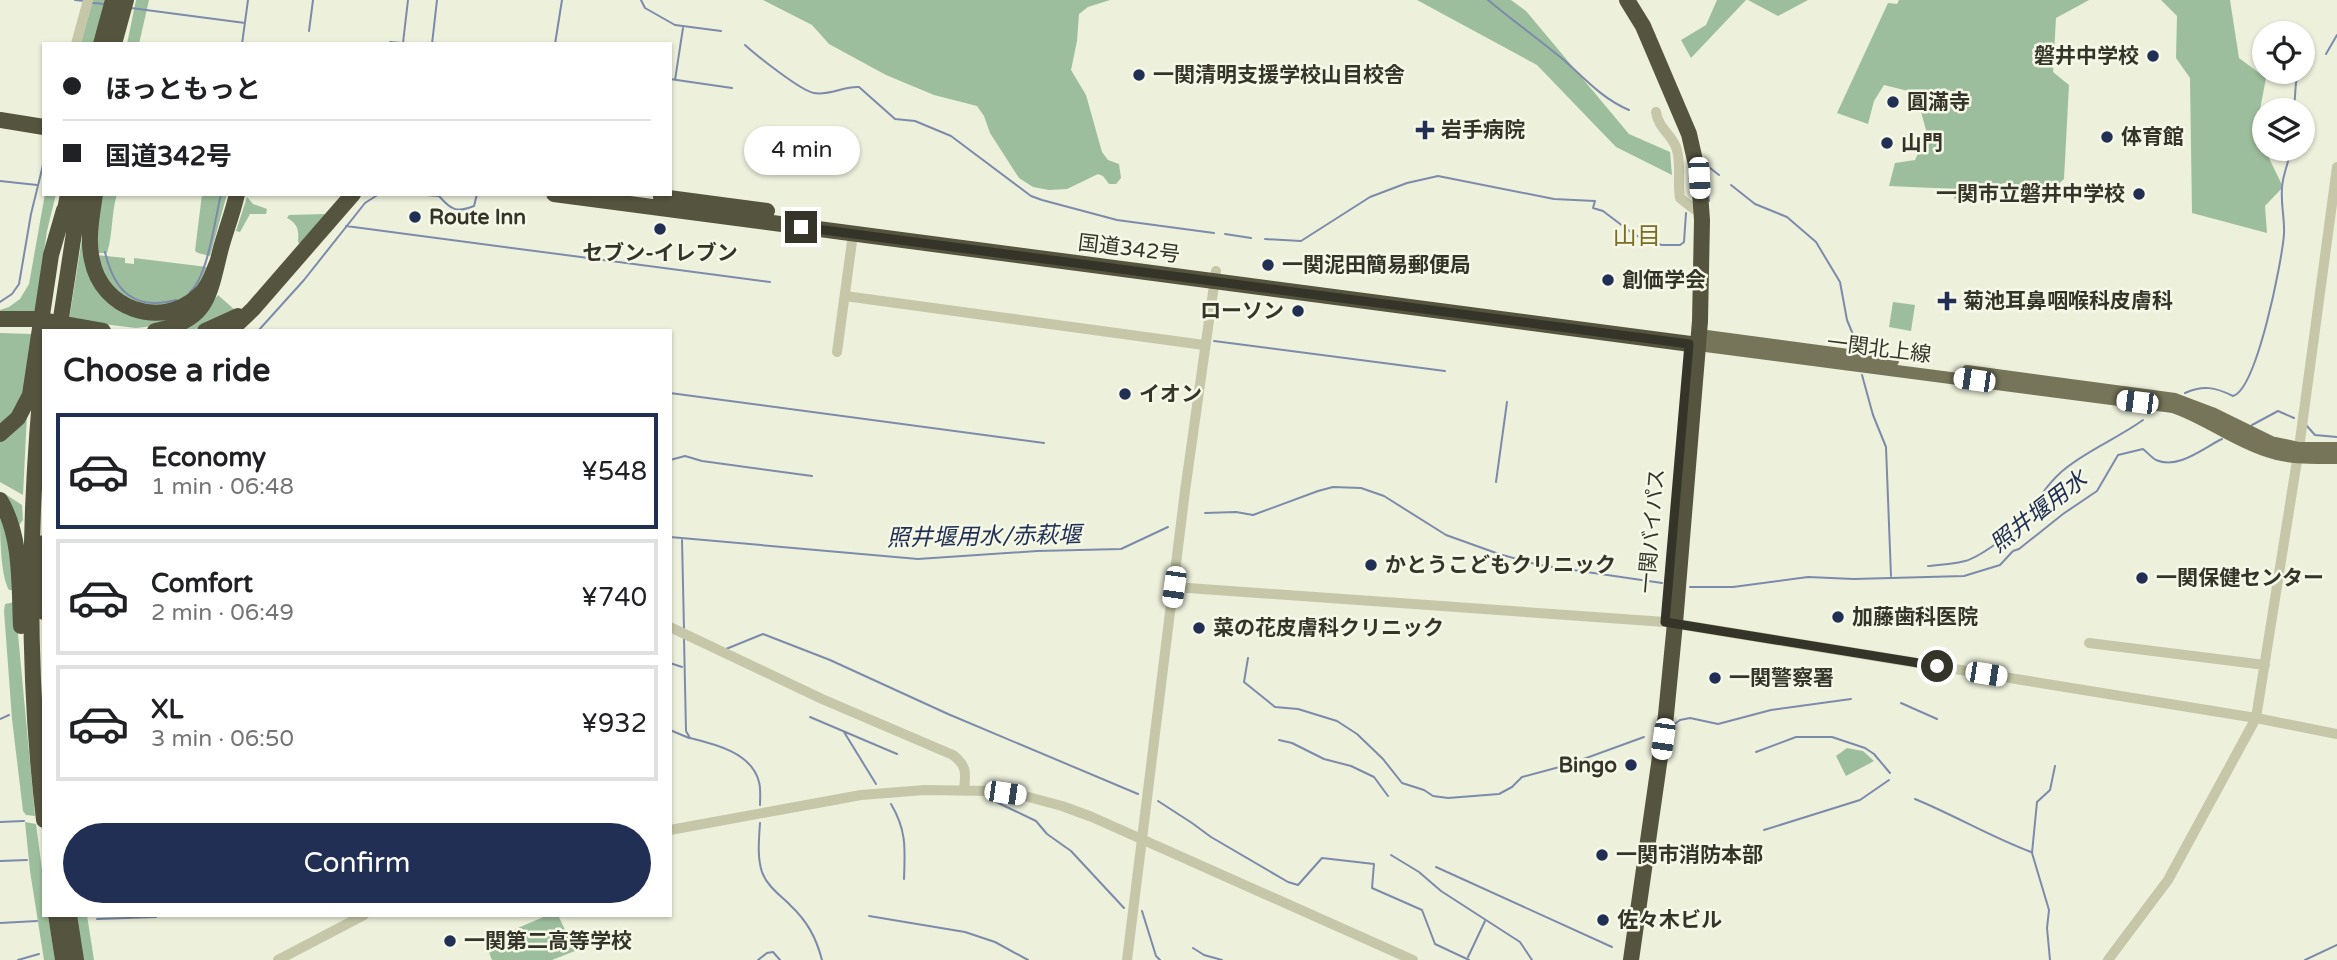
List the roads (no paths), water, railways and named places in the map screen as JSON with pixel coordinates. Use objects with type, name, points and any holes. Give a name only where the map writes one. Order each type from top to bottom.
[{"type":"highway","points":[[102,42],[113,0]]},
{"type":"highway","points":[[115,42],[128,0]]},
{"type":"highway","points":[[121,42],[128,0]]},
{"type":"highway","name":"一関バイパス","points":[[1627,0],[1643,26],[1689,134],[1699,178],[1702,220],[1670,623],[1666,715],[1631,960]]},
{"type":"highway","name":"一関バイパス","points":[[1678,106],[1689,162],[1694,209],[1694,339]]},
{"type":"highway","points":[[0,110],[42,116]]},
{"type":"highway","points":[[0,120],[42,127]]},
{"type":"highway","points":[[44,329],[79,196]]},
{"type":"highway","points":[[95,196],[90,234],[92,260],[107,292],[124,305],[146,313],[180,308],[200,294],[217,263]]},
{"type":"highway","name":"国道342号","points":[[569,196],[853,234],[1214,276]]},
{"type":"highway","name":"国道342号","points":[[652,196],[1214,276],[1694,339]]},
{"type":"highway","points":[[162,329],[179,324],[203,306],[211,291],[217,263],[238,199]]},
{"type":"highway","points":[[58,329],[51,307],[66,202]]},
{"type":"highway","points":[[232,329],[253,309],[343,202]]},
{"type":"highway","points":[[209,329],[253,309]]},
{"type":"highway","points":[[0,319],[34,319],[92,329]]},
{"type":"highway","points":[[0,326],[46,329]]},
{"type":"highway","points":[[0,434],[12,425],[25,407],[42,338]]},
{"type":"highway","points":[[39,781],[31,576],[34,480],[42,382]]},
{"type":"highway","points":[[0,500],[16,549],[23,652],[42,804]]},
{"type":"highway","name":"一関バイパス","points":[[1622,960],[1670,623]]},
{"type":"highway","points":[[56,917],[63,960]]},
{"type":"highway","points":[[69,917],[76,960]]},
{"type":"main road","name":"一関北上線","points":[[1694,339],[2175,399],[2212,413],[2257,437],[2298,452],[2337,458]]},
{"type":"main road","name":"一関北上線","points":[[2298,452],[2337,448]]},
{"type":"street","points":[[77,42],[88,0]]},
{"type":"street","points":[[1656,112],[1659,125],[1672,139],[1676,148],[1680,198],[1694,209]]},
{"type":"street","points":[[2108,960],[2168,880],[2256,718],[2298,452],[2337,167]]},
{"type":"street","points":[[837,352],[853,234]]},
{"type":"street","points":[[1127,960],[1214,276]]},
{"type":"street","points":[[845,296],[1204,345]]},
{"type":"street","points":[[1174,587],[1670,623],[2256,718],[2337,734]]},
{"type":"street","points":[[672,628],[822,699],[953,755],[962,762],[965,770],[964,790]]},
{"type":"street","points":[[2089,643],[2265,664]]},
{"type":"street","points":[[672,830],[895,790],[964,790],[1021,795],[1062,806],[1142,839],[1413,960]]},
{"type":"street","points":[[278,960],[360,917]]},
{"type":"waterway","points":[[75,0],[84,1]]},
{"type":"waterway","points":[[242,42],[248,0]]},
{"type":"waterway","points":[[309,31],[313,0]]},
{"type":"waterway","points":[[403,42],[408,0]]},
{"type":"waterway","points":[[432,42],[437,0]]},
{"type":"waterway","points":[[555,42],[562,0]]},
{"type":"waterway","points":[[641,0],[645,8],[675,25],[721,31]]},
{"type":"waterway","points":[[1488,0],[1603,95],[1629,110]]},
{"type":"waterway","points":[[93,3],[105,4]]},
{"type":"waterway","points":[[131,8],[245,23]]},
{"type":"waterway","points":[[675,80],[683,28]]},
{"type":"waterway","points":[[2326,54],[2337,35]]},
{"type":"waterway","points":[[745,45],[808,91],[825,93],[859,87],[895,119],[915,121],[951,136],[1031,196],[1117,220],[1214,233]]},
{"type":"waterway","points":[[672,79],[732,88]]},
{"type":"waterway","points":[[2295,98],[2296,84]]},
{"type":"waterway","points":[[2185,393],[2209,388],[2233,396],[2242,388],[2251,372],[2267,322],[2279,270],[2284,234],[2282,187],[2288,161]]},
{"type":"waterway","points":[[1705,163],[1706,172]]},
{"type":"waterway","points":[[1705,164],[1719,175]]},
{"type":"waterway","points":[[0,302],[12,294],[19,284],[42,169]]},
{"type":"waterway","points":[[1265,239],[1301,241],[1370,197],[1407,183],[1438,176],[1554,199],[1595,201],[1593,208],[1603,211],[1646,241],[1662,245],[1680,245],[1684,242],[1686,213]]},
{"type":"waterway","points":[[0,181],[37,185]]},
{"type":"waterway","points":[[1707,185],[1709,201]]},
{"type":"waterway","points":[[1731,185],[1755,204],[1787,217],[1816,242],[1840,282],[1847,320],[1859,349]]},
{"type":"waterway","points":[[190,292],[206,261],[221,196]]},
{"type":"waterway","points":[[260,329],[304,280],[365,203],[376,196]]},
{"type":"waterway","points":[[439,196],[451,207],[459,210],[474,206],[476,196]]},
{"type":"waterway","points":[[346,226],[770,282]]},
{"type":"waterway","points":[[1225,234],[1251,238]]},
{"type":"waterway","points":[[105,252],[114,278],[128,295],[148,303],[176,300]]},
{"type":"waterway","points":[[1214,341],[1445,371]]},
{"type":"waterway","points":[[1862,375],[1873,415],[1886,447],[1891,576]]},
{"type":"waterway","points":[[672,393],[1044,443]]},
{"type":"waterway","points":[[1496,482],[1507,402]]},
{"type":"waterway","name":"照井堰用水","points":[[2252,425],[2278,411],[2294,418]]},
{"type":"waterway","points":[[1928,566],[1965,561],[1995,544],[2022,522],[2047,487],[2066,468],[2143,420]]},
{"type":"waterway","name":"照井堰用水","points":[[2306,425],[2315,435],[2337,437]]},
{"type":"waterway","name":"照井堰用水","points":[[1690,587],[1733,587],[1808,577],[1854,579],[1964,576],[2000,565],[2013,551],[2097,491],[2118,455],[2143,449],[2156,460],[2173,462],[2190,457],[2222,439]]},
{"type":"waterway","points":[[672,459],[685,456],[702,461],[812,476]]},
{"type":"waterway","name":"照井堰用水/赤萩堰","points":[[1205,513],[1236,512],[1253,515],[1333,487],[1361,488],[1384,496],[1446,535],[1499,554],[1539,565],[1662,583]]},
{"type":"waterway","name":"照井堰用水/赤萩堰","points":[[672,537],[918,559],[1037,551],[1121,549],[1168,527]]},
{"type":"waterway","name":"照井堰用水","points":[[682,540],[684,629]]},
{"type":"waterway","points":[[726,649],[763,634],[830,660],[948,714],[1138,794]]},
{"type":"waterway","name":"照井堰用水","points":[[684,638],[686,731],[690,738],[731,751],[749,764],[759,782],[760,805]]},
{"type":"waterway","points":[[1248,658],[1244,682],[1275,707],[1298,709],[1337,721],[1357,734],[1383,759],[1402,783],[1433,796],[1448,798],[1499,794],[1522,777],[1567,765],[1644,737]]},
{"type":"waterway","points":[[672,664],[682,667]]},
{"type":"waterway","points":[[1672,726],[1680,720],[1690,718],[1718,724],[1771,710],[1851,699]]},
{"type":"waterway","points":[[1901,703],[1937,719]]},
{"type":"waterway","points":[[0,719],[9,715]]},
{"type":"waterway","points":[[810,717],[897,754]]},
{"type":"waterway","points":[[672,731],[689,738]]},
{"type":"waterway","points":[[844,732],[876,784]]},
{"type":"waterway","points":[[1756,752],[1796,737],[1832,737],[1865,748],[1874,754],[1890,773]]},
{"type":"waterway","points":[[1279,740],[1374,777],[1388,796]]},
{"type":"waterway","points":[[2050,960],[2047,928],[2049,910],[2032,853],[2037,802],[2050,790],[2055,766]]},
{"type":"waterway","points":[[1764,830],[1860,800],[1889,780]]},
{"type":"waterway","points":[[1915,799],[2031,852]]},
{"type":"waterway","points":[[992,800],[1036,821],[1047,834],[1071,851],[1124,908]]},
{"type":"waterway","points":[[1158,801],[1211,837],[1288,882],[1298,885],[1322,858],[1374,864],[1372,888],[1422,910],[1435,944],[1469,960]]},
{"type":"waterway","points":[[891,804],[900,823],[905,849],[904,879]]},
{"type":"waterway","points":[[0,822],[24,821]]},
{"type":"waterway","name":"照井堰用水","points":[[760,823],[759,854],[764,877],[806,923],[822,960]]},
{"type":"waterway","points":[[1391,855],[1520,942],[1532,960]]},
{"type":"waterway","points":[[0,861],[27,860]]},
{"type":"waterway","points":[[1436,867],[1612,947]]},
{"type":"waterway","points":[[1142,911],[1156,956],[1160,960]]},
{"type":"waterway","points":[[869,916],[965,932],[995,942],[1028,960]]},
{"type":"waterway","points":[[97,919],[156,917]]},
{"type":"waterway","points":[[0,923],[37,921]]},
{"type":"waterway","points":[[1468,957],[1485,921]]},
{"type":"waterway","points":[[2305,960],[2337,945]]},
{"type":"waterway","points":[[1193,948],[1204,955],[1222,960]]},
{"type":"waterway","name":"照井堰用水","points":[[758,960],[773,952],[780,960]]},
{"type":"waterway","points":[[18,960],[39,954]]},
{"type":"place","name":"磐井中学校","points":[[2153,56]]},
{"type":"place","name":"一関清明支援学校山目校舎","points":[[1139,75]]},
{"type":"place","name":"圓滿寺","points":[[1893,102]]},
{"type":"place","name":"岩手病院","points":[[1425,130]]},
{"type":"place","name":"体育館","points":[[2107,137]]},
{"type":"place","name":"山門","points":[[1887,143]]},
{"type":"place","name":"一関市立磐井中学校","points":[[2139,194]]},
{"type":"place","name":"Route Inn","points":[[415,217]]},
{"type":"place","name":"セブン-イレブン","points":[[660,229]]},
{"type":"place","name":"一関泥田簡易郵便局","points":[[1268,265]]},
{"type":"place","name":"創価学会","points":[[1608,280]]},
{"type":"place","name":"菊池耳鼻咽喉科皮膚科","points":[[1947,301]]},
{"type":"place","name":"ローソン","points":[[1298,311]]},
{"type":"place","name":"イオン","points":[[1125,394]]},
{"type":"place","name":"かとうこどもクリニック","points":[[1371,565]]},
{"type":"place","name":"一関保健センター","points":[[2142,578]]},
{"type":"place","name":"加藤歯科医院","points":[[1838,617]]},
{"type":"place","name":"菜の花皮膚科クリニック","points":[[1199,628]]},
{"type":"place","name":"一関警察署","points":[[1715,678]]},
{"type":"place","name":"Bingo","points":[[1631,765]]},
{"type":"place","name":"一関市消防本部","points":[[1602,855]]},
{"type":"place","name":"佐々木ビル","points":[[1603,920]]},
{"type":"place","name":"一関第二高等学校","points":[[450,941]]},
{"type":"district","name":"山目","points":[[1637,236]]}]
